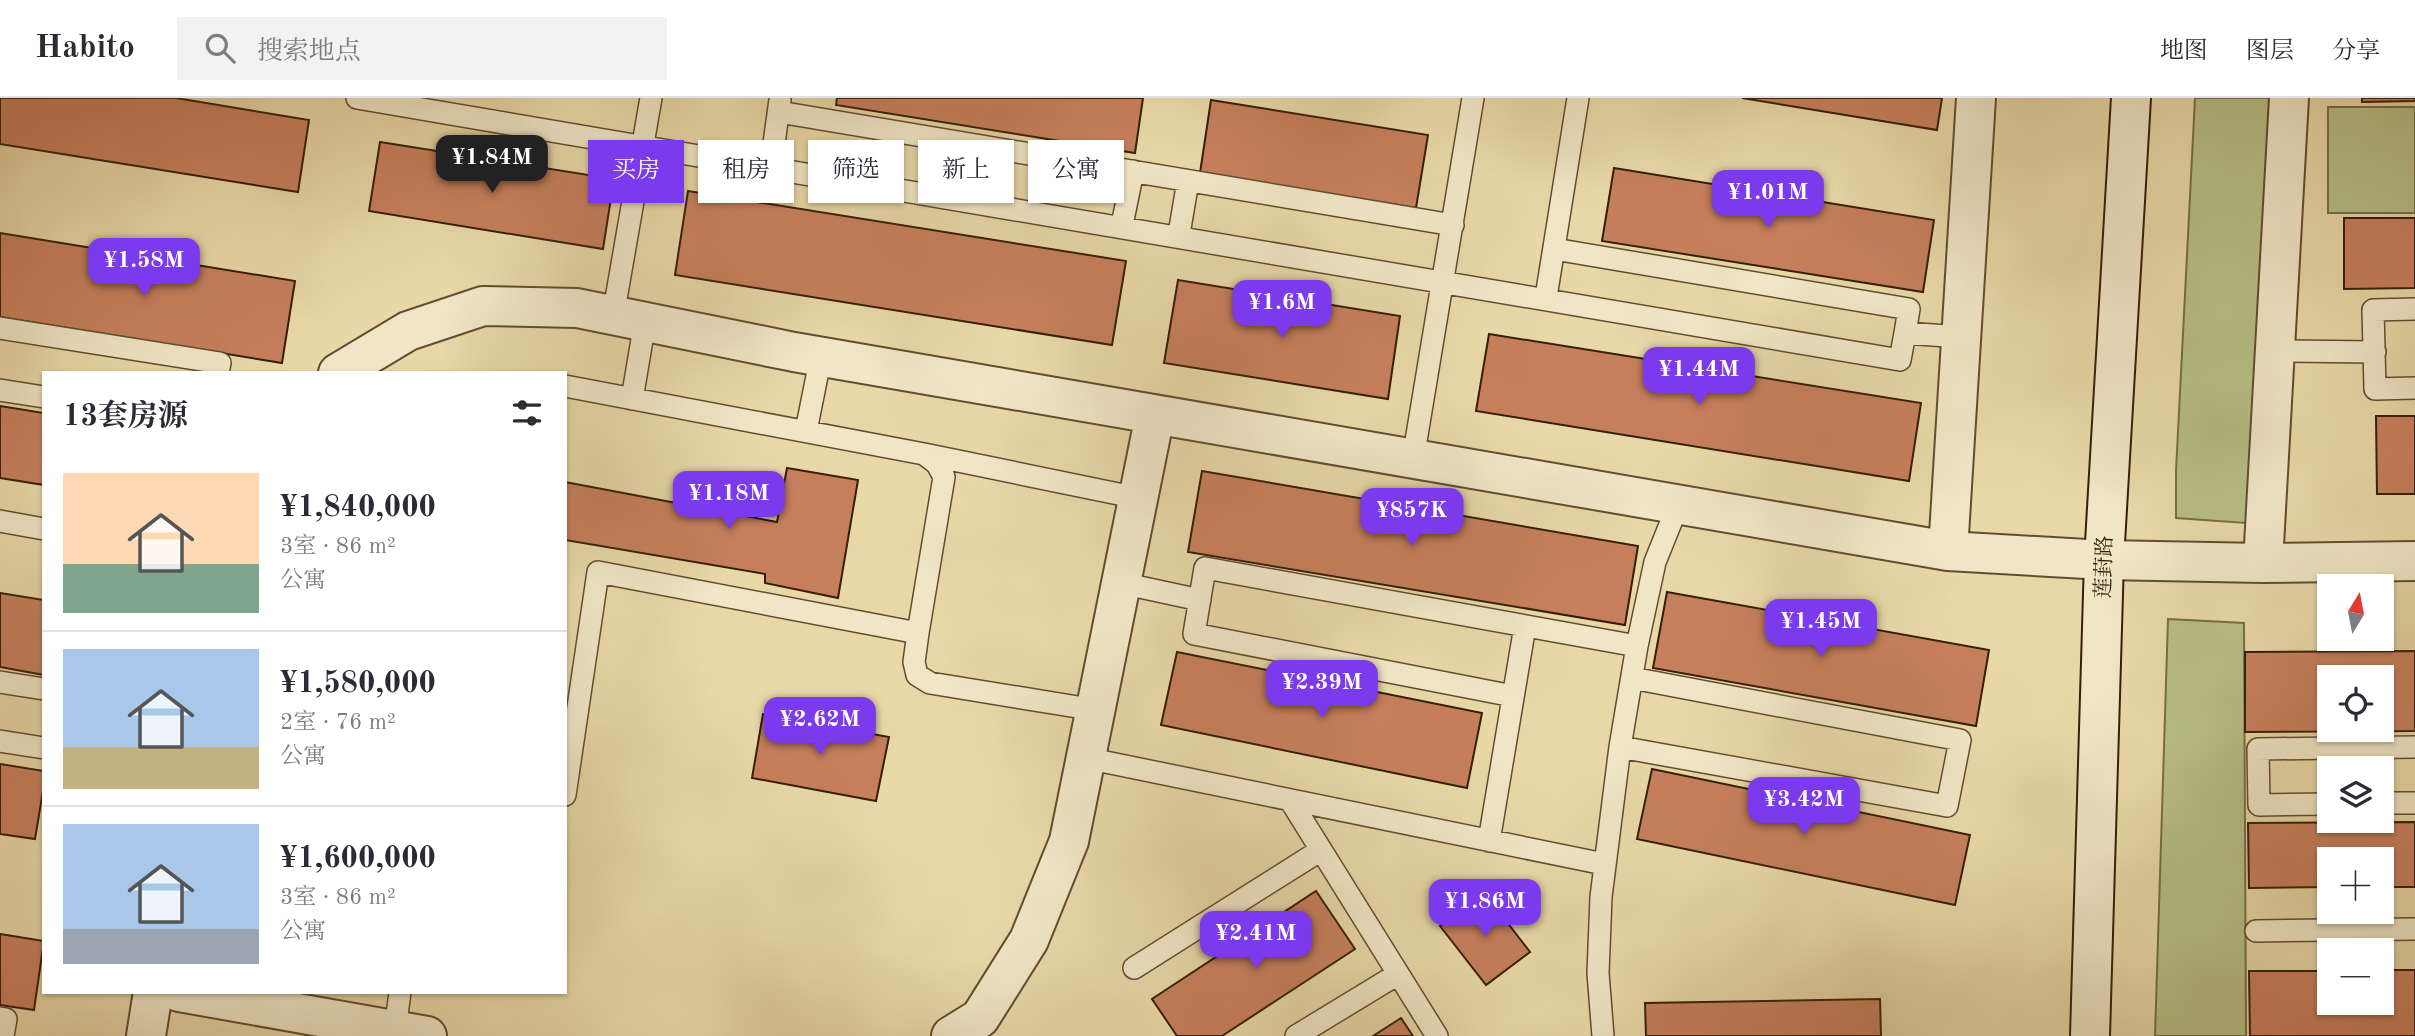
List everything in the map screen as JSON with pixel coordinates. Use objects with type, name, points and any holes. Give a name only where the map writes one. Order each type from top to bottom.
[{"type":"street","points":[[1948,551],[1976,98]]},
{"type":"street","name":"莲葑路","points":[[2090,1036],[2104,560],[2131,98]]},
{"type":"street","points":[[2263,563],[2289,98]]},
{"type":"street","points":[[341,371],[408,331],[483,306],[577,308],[821,356],[1948,551],[2104,560],[2263,563],[2415,561]]},
{"type":"street","points":[[951,1036],[980,1018],[1029,940],[1069,841],[1155,415]]},
{"type":"street","points":[[146,1036],[153,994]]},
{"type":"street","points":[[190,994],[411,1033]]},
{"type":"lane","points":[[358,98],[612,140]]},
{"type":"lane","points":[[643,140],[651,98]]},
{"type":"lane","points":[[1413,459],[1473,98]]},
{"type":"lane","points":[[1546,297],[1578,98]]},
{"type":"lane","points":[[775,140],[780,105],[1188,181],[1453,225]]},
{"type":"lane","points":[[794,169],[1444,279],[1900,360],[1909,309],[1554,249]]},
{"type":"lane","points":[[1122,225],[1133,171]]},
{"type":"lane","points":[[1179,234],[1188,181]]},
{"type":"lane","points":[[632,399],[629,319],[638,203]]},
{"type":"lane","points":[[2415,309],[2374,310],[2375,389],[2415,388]]},
{"type":"lane","points":[[0,328],[220,363],[218,371]]},
{"type":"lane","points":[[1905,333],[1961,337]]},
{"type":"lane","points":[[2274,351],[2375,352]]},
{"type":"lane","points":[[806,431],[821,356]]},
{"type":"lane","points":[[567,386],[924,454],[1138,498]]},
{"type":"lane","points":[[0,390],[42,397]]},
{"type":"lane","points":[[924,454],[937,464],[944,477],[914,662],[917,675],[930,683],[1096,709]]},
{"type":"lane","points":[[1602,1036],[1598,973],[1604,864],[1620,747],[1655,562],[1678,505]]},
{"type":"lane","points":[[0,521],[42,529]]},
{"type":"lane","points":[[1513,696],[1194,634],[1205,568],[1637,646]]},
{"type":"lane","points":[[567,781],[598,572],[918,633]]},
{"type":"lane","points":[[1121,583],[1199,600]]},
{"type":"lane","points":[[1489,841],[1525,626]]},
{"type":"lane","points":[[1620,747],[1947,806],[1960,740],[1632,678]]},
{"type":"lane","points":[[0,682],[42,689]]},
{"type":"lane","points":[[0,741],[42,748]]},
{"type":"lane","points":[[2317,804],[2259,805],[2258,748],[2415,747]]},
{"type":"lane","points":[[1086,758],[1604,864]]},
{"type":"lane","points":[[1290,800],[1437,1036]]},
{"type":"lane","points":[[2394,803],[2415,803]]},
{"type":"lane","points":[[1134,968],[1321,850]]},
{"type":"lane","points":[[2256,931],[2415,929]]},
{"type":"lane","points":[[1296,1036],[1398,974]]},
{"type":"lane","points":[[401,994],[411,1033]]},
{"type":"lane","points":[[0,1018],[6,1019],[3,1036]]},
{"type":"green space","points":[[2195,98],[2272,98],[2246,523],[2176,518],[2176,471]]},
{"type":"green space","points":[[2328,107],[2415,107],[2415,213],[2328,213]]},
{"type":"green space","points":[[2168,619],[2244,623],[2246,1036],[2155,1036]]},
{"type":"building","points":[[0,98],[176,98],[309,120],[298,192],[0,144]]},
{"type":"building","points":[[837,98],[1143,98],[1135,153],[1124,151],[1124,140],[1054,140],[836,105]]},
{"type":"building","points":[[1742,98],[1942,98],[1937,130]]},
{"type":"building","points":[[2362,98],[2415,98],[2415,101],[2362,102]]},
{"type":"building","points":[[1211,100],[1428,135],[1416,208],[1200,173]]},
{"type":"building","points":[[380,142],[588,175],[588,203],[610,203],[603,249],[369,211]]},
{"type":"building","points":[[1614,168],[1934,220],[1923,292],[1602,241]]},
{"type":"building","points":[[688,191],[698,193],[698,203],[763,203],[1126,261],[1112,345],[675,275]]},
{"type":"building","points":[[2344,218],[2415,218],[2415,288],[2344,289]]},
{"type":"building","points":[[0,233],[295,281],[282,363],[0,317]]},
{"type":"building","points":[[1178,280],[1400,316],[1388,399],[1164,363]]},
{"type":"building","points":[[1489,334],[1921,403],[1909,481],[1476,411]]},
{"type":"building","points":[[0,406],[42,413],[42,485],[0,478]]},
{"type":"building","points":[[2376,416],[2415,416],[2415,494],[2377,494]]},
{"type":"building","points":[[787,468],[858,480],[838,598],[765,583],[765,574],[567,540],[567,482],[777,522]]},
{"type":"building","points":[[1202,471],[1638,546],[1625,625],[1188,552]]},
{"type":"building","points":[[1667,592],[1989,650],[1976,726],[1653,668]]},
{"type":"building","points":[[0,593],[42,600],[42,675],[0,667]]},
{"type":"building","points":[[2415,651],[2415,731],[2394,731],[2394,665],[2317,665],[2317,732],[2245,732],[2245,652]]},
{"type":"building","points":[[1177,652],[1482,713],[1467,788],[1161,725]]},
{"type":"building","points":[[763,714],[889,737],[876,801],[752,778]]},
{"type":"building","points":[[0,764],[42,771],[42,797],[35,839],[0,834]]},
{"type":"building","points":[[1652,769],[1970,835],[1955,905],[1637,839]]},
{"type":"building","points":[[2394,822],[2415,822],[2415,887],[2394,887],[2394,847],[2317,847],[2317,887],[2249,888],[2248,823],[2317,823],[2317,833],[2394,833]]},
{"type":"building","points":[[1316,891],[1355,949],[1222,1036],[1177,1036],[1152,999]]},
{"type":"building","points":[[1484,892],[1530,952],[1486,985],[1440,926]]},
{"type":"building","points":[[0,934],[42,941],[34,1010],[0,1005]]},
{"type":"building","points":[[2394,970],[2415,970],[2415,1036],[2250,1036],[2249,971],[2317,971],[2317,1015],[2394,1015]]},
{"type":"building","points":[[1880,999],[1881,1036],[1646,1036],[1645,1003]]},
{"type":"building","points":[[1401,1018],[1413,1036],[1373,1036]]}]
